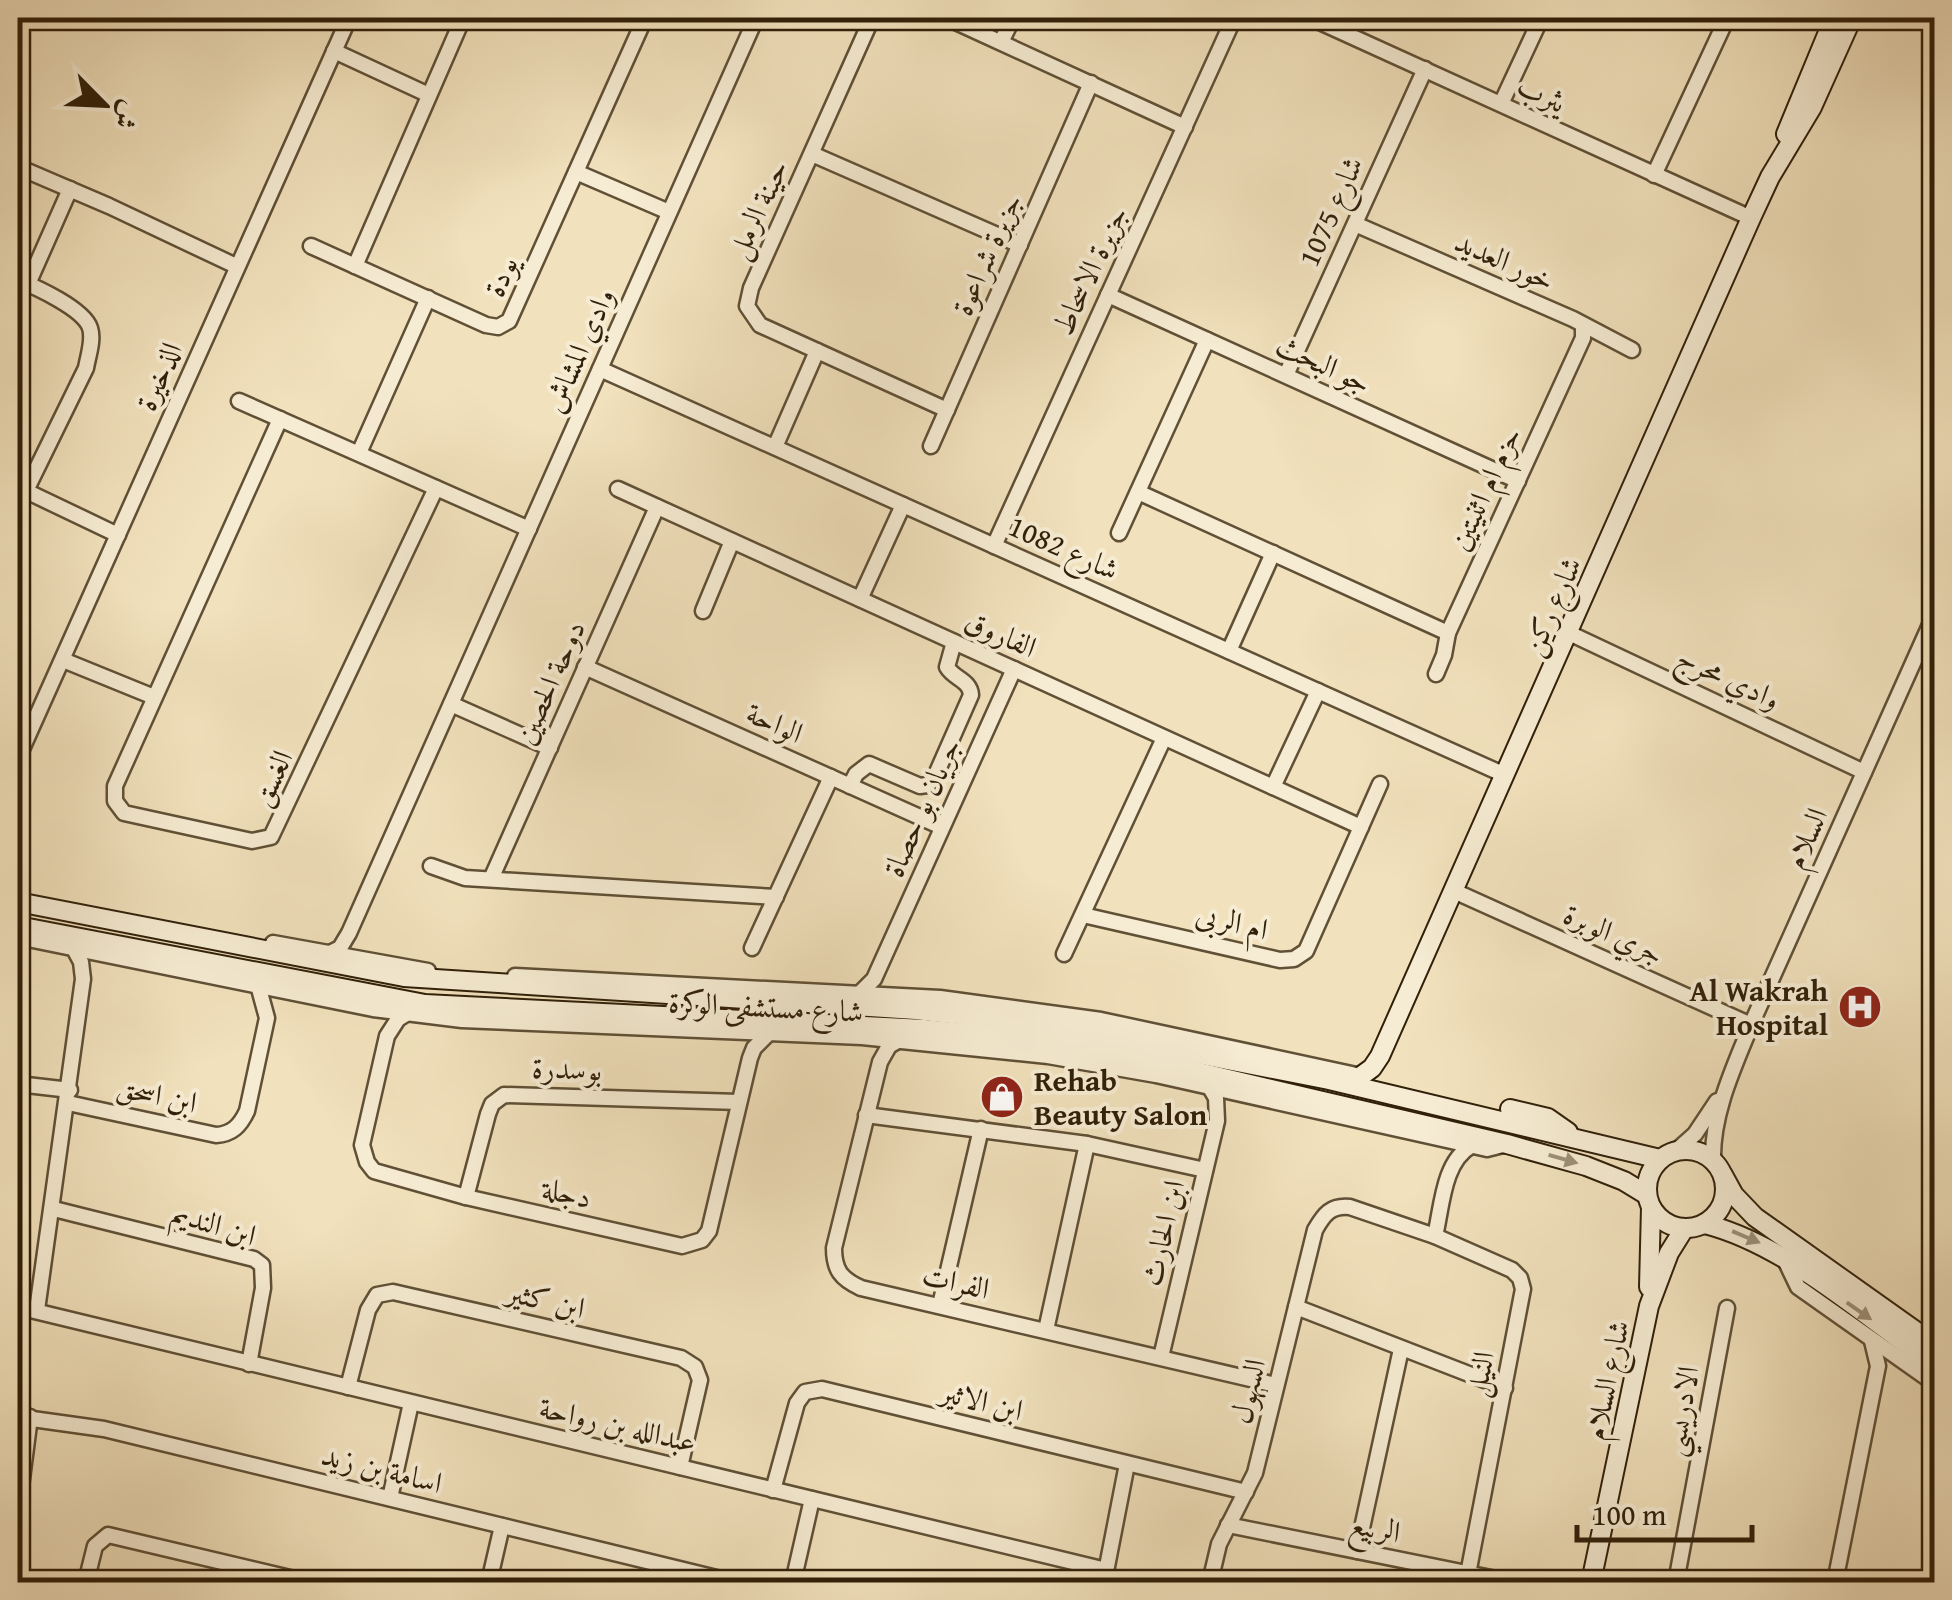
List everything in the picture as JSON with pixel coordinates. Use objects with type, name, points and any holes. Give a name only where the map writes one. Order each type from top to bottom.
[{"type":"street","name":"الذخيرة","points":[[18,758],[349,18]]},
{"type":"street","points":[[355,266],[463,18]]},
{"type":"street","name":"يودة","points":[[311,246],[486,326],[509,322],[645,18]]},
{"type":"street","name":"وادي المشاش","points":[[331,954],[340,948],[349,932],[756,18]]},
{"type":"street","points":[[812,154],[872,18]]},
{"type":"street","points":[[947,18],[1185,127]]},
{"type":"street","points":[[1001,42],[1013,18]]},
{"type":"street","name":"جزيرة الاسحاط","points":[[994,546],[1234,18]]},
{"type":"street","name":"يثرب","points":[[1311,18],[1751,218]]},
{"type":"street","points":[[1344,33],[1351,18]]},
{"type":"street","points":[[1502,104],[1541,18]]},
{"type":"street","points":[[1654,174],[1727,18]]},
{"type":"street","name":"شارع ركن","points":[[1361,1076],[1380,1056],[1570,632],[1770,177],[1834,18]]},
{"type":"street","name":"شارع ركن","points":[[1770,177],[1812,107],[1852,18]]},
{"type":"street","points":[[334,51],[429,95]]},
{"type":"street","name":"شارع 1075","points":[[1286,376],[1355,224],[1386,138],[1425,69]]},
{"type":"street","name":"جزيرة شراعوة","points":[[930,446],[1091,83]]},
{"type":"street","name":"حينة الرمل","points":[[947,410],[760,325],[750,316],[750,288],[812,154],[1020,245]]},
{"type":"street","points":[[18,167],[236,266]]},
{"type":"street","points":[[576,172],[668,212]]},
{"type":"street","points":[[18,507],[86,368],[91,344],[90,328],[80,314],[23,282],[70,189]]},
{"type":"street","name":"خور العديد","points":[[1355,224],[1632,350]]},
{"type":"street","name":"جو البحث","points":[[1108,295],[1518,481]]},
{"type":"street","points":[[359,454],[428,298]]},
{"type":"street","name":"حزم ام اثنيتين","points":[[1436,674],[1448,634],[1583,338],[1583,326]]},
{"type":"street","points":[[1119,534],[1207,340]]},
{"type":"street","points":[[774,447],[817,352]]},
{"type":"street","name":"شارع 1082","points":[[600,369],[1505,775]]},
{"type":"street","points":[[239,401],[529,529]]},
{"type":"street","name":"الغسق","points":[[280,419],[116,786],[118,808],[134,817],[252,841],[271,838],[436,488]]},
{"type":"street","name":"الفاروق","points":[[618,489],[1360,827]]},
{"type":"street","points":[[26,491],[118,536]]},
{"type":"street","points":[[1138,492],[1448,634]]},
{"type":"street","points":[[860,599],[903,505]]},
{"type":"street","name":"دوحة الحصين","points":[[492,880],[657,507]]},
{"type":"street","points":[[702,611],[732,541]]},
{"type":"street","points":[[1229,651],[1274,553]]},
{"type":"street","name":"السلام","points":[[1718,1168],[1713,1140],[1728,1083],[1750,1024],[1934,616]]},
{"type":"street","name":"وادي محرج","points":[[1570,632],[1864,772]]},
{"type":"street","points":[[850,786],[856,774],[869,764],[920,786],[927,786],[934,779],[972,695],[967,684],[947,667],[954,642]]},
{"type":"street","points":[[63,660],[154,697]]},
{"type":"street","name":"الواحة","points":[[585,666],[942,827]]},
{"type":"street","name":"جريان بو حصاة","points":[[859,994],[878,969],[1014,669]]},
{"type":"street","points":[[1273,787],[1318,691]]},
{"type":"street","points":[[451,704],[550,748]]},
{"type":"street","points":[[1064,954],[1164,738]]},
{"type":"street","points":[[752,948],[831,777]]},
{"type":"street","name":"ام الربى","points":[[1083,915],[1280,960],[1294,959],[1306,951],[1380,784]]},
{"type":"street","points":[[432,866],[465,878],[776,897]]},
{"type":"street","name":"جري الوبرة","points":[[1454,891],[1750,1024]]},
{"type":"street","name":"شارع مستشفى الوكرة","points":[[18,893],[424,971],[893,994],[1102,1020],[1548,1118],[1576,1139]]},
{"type":"street","name":"شارع مستشفى الوكرة","points":[[18,902],[378,973],[916,1010],[1094,1032],[1329,1080],[1576,1139],[1669,1154]]},
{"type":"street","name":"شارع مستشفى الوكرة","points":[[19,930],[73,948],[373,1010],[462,1020],[862,1037],[1048,1056],[1471,1146],[1488,1149],[1507,1144]]},
{"type":"street","name":"شارع مستشفى الوكرة","points":[[19,930],[424,1004],[924,1029],[1080,1048],[1507,1144],[1624,1181],[1649,1201]]},
{"type":"street","points":[[349,932],[354,951],[378,973]]},
{"type":"street","points":[[37,1310],[83,979],[81,962],[73,948]]},
{"type":"street","points":[[302,959],[331,954]]},
{"type":"street","points":[[83,979],[104,955]]},
{"type":"street","points":[[878,969],[884,989],[916,1010]]},
{"type":"street","name":"ابن اسحق","points":[[18,1084],[216,1135],[230,1133],[247,1111],[267,1018],[258,985]]},
{"type":"street","points":[[267,1018],[282,998],[294,992]]},
{"type":"street","points":[[351,992],[373,1010],[387,1036]]},
{"type":"street","name":"دجلة","points":[[424,1004],[406,1013],[387,1036],[362,1144],[366,1162],[384,1175],[466,1197],[682,1246],[702,1240],[714,1219],[750,1058],[768,1034]]},
{"type":"street","name":"الفرات","points":[[924,1029],[889,1046],[880,1062],[834,1248],[838,1273],[861,1288],[1276,1385]]},
{"type":"street","points":[[733,1032],[742,1039],[750,1058]]},
{"type":"street","points":[[862,1037],[880,1062]]},
{"type":"street","points":[[1380,1056],[1382,1070],[1390,1082]]},
{"type":"street","points":[[1194,1072],[1210,1088]]},
{"type":"street","name":"شارع مستشفى الوكرة","points":[[1329,1080],[1361,1076]]},
{"type":"street","name":"السلام","points":[[1669,1154],[1695,1134],[1728,1083]]},
{"type":"street","name":"ابن الحارث","points":[[1161,1357],[1216,1121],[1218,1109],[1210,1088]]},
{"type":"street","name":"ابن الحارث","points":[[1216,1121],[1238,1094]]},
{"type":"street","name":"بوسدرة","points":[[466,1197],[488,1114],[492,1104],[504,1095],[739,1102]]},
{"type":"street","points":[[866,1115],[1087,1144],[1205,1170]]},
{"type":"street","points":[[940,1305],[980,1129]]},
{"type":"street","points":[[1438,1139],[1448,1152],[1451,1168]]},
{"type":"street","points":[[1046,1330],[1087,1144]]},
{"type":"street","points":[[1435,1236],[1451,1168],[1459,1154],[1471,1146]]},
{"type":"street","points":[[1934,1344],[1755,1217],[1734,1195],[1718,1168],[1690,1149],[1669,1154],[1649,1176],[1649,1201],[1665,1222],[1684,1228],[1705,1224],[1736,1232],[1784,1258],[1934,1365]]},
{"type":"street","points":[[1705,1224],[1721,1208],[1725,1197],[1718,1168]]},
{"type":"street","name":"شارع السلام","points":[[1649,1201],[1650,1306]]},
{"type":"street","name":"النيل","points":[[1329,1210],[1350,1207],[1435,1236],[1512,1270],[1520,1278],[1523,1290],[1468,1574]]},
{"type":"street","name":"ابن النديم","points":[[54,1209],[254,1259],[264,1274],[249,1364]]},
{"type":"street","name":"السهول","points":[[1210,1582],[1220,1544],[1255,1472],[1315,1230],[1329,1210]]},
{"type":"street","name":"شارع السلام","points":[[1591,1582],[1650,1306],[1663,1266],[1684,1228]]},
{"type":"street","points":[[1784,1258],[1798,1287],[1934,1383]]},
{"type":"street","name":"ابن كثير","points":[[348,1387],[368,1310],[378,1295],[393,1292],[681,1358],[695,1367],[700,1380],[680,1467]]},
{"type":"street","name":"عبدالله بن رواحة","points":[[18,1307],[812,1499],[1105,1576]]},
{"type":"street","points":[[1296,1307],[1505,1388]]},
{"type":"street","name":"الادريسي","points":[[1676,1582],[1727,1308]]},
{"type":"street","points":[[1836,1582],[1878,1366],[1872,1341]]},
{"type":"street","points":[[1356,1551],[1400,1349]]},
{"type":"street","points":[[1876,1378],[1885,1369],[1910,1366]]},
{"type":"street","name":"ابن الاثير","points":[[772,1490],[797,1403],[805,1392],[822,1388],[1246,1492]]},
{"type":"street","points":[[390,1498],[412,1403]]},
{"type":"street","points":[[18,1510],[24,1417]]},
{"type":"street","name":"اسامة بن زيد","points":[[24,1417],[104,1429],[733,1582]]},
{"type":"street","points":[[1105,1576],[1128,1464]]},
{"type":"street","points":[[793,1582],[812,1499]]},
{"type":"street","name":"الربيع","points":[[1228,1525],[1511,1582]]},
{"type":"street","points":[[489,1582],[502,1526]]},
{"type":"street","points":[[86,1582],[95,1546],[108,1535],[274,1578],[307,1582]]},
{"type":"street","points":[[662,1582],[666,1566]]},
{"type":"place","name":"Al Wakrah Hospital","points":[[1860,1007]]},
{"type":"place","name":"Rehab Beauty Salon","points":[[1002,1097]]}]
